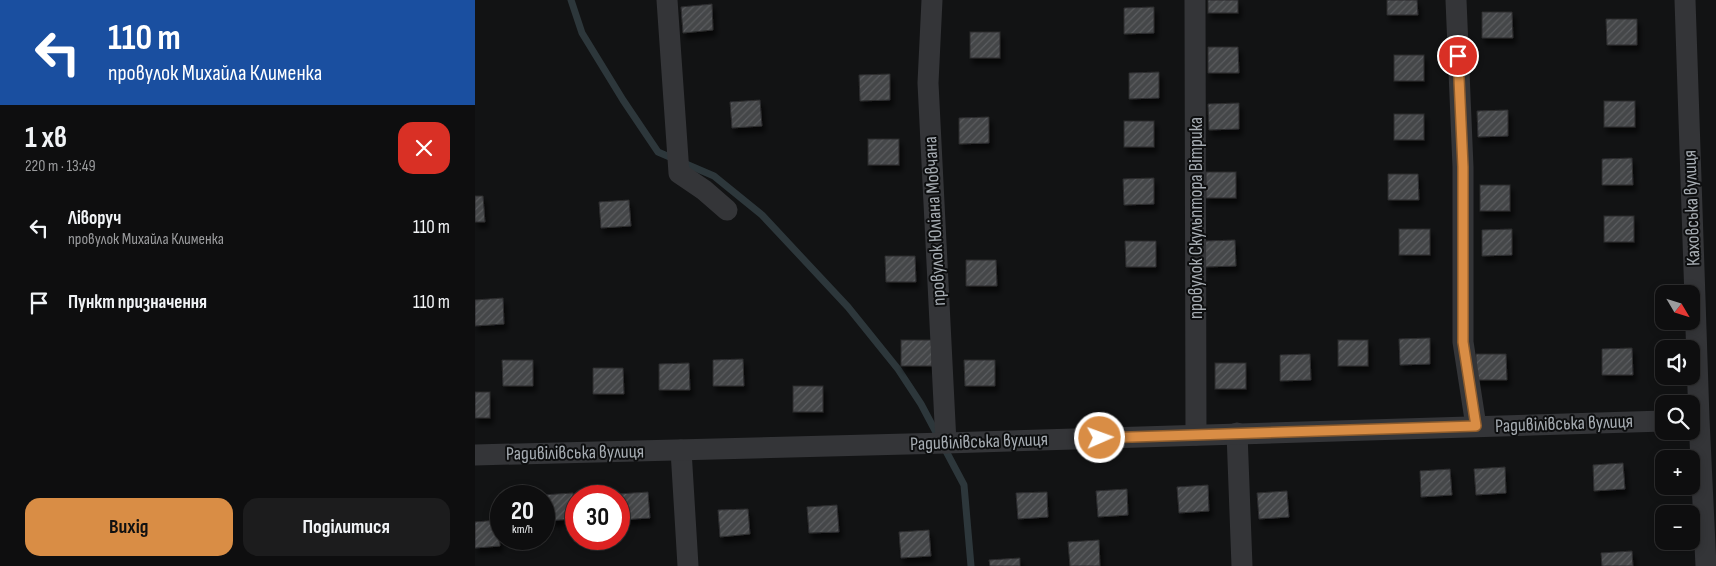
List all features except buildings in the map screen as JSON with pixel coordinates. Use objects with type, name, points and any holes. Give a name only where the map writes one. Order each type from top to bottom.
[{"type":"street","points":[[667,0],[679,173],[727,210]]},
{"type":"street","name":"провулок Юліана Мовчана","points":[[932,0],[928,84],[946,443]]},
{"type":"street","name":"провулок Скульптора Вітрика","points":[[1195,0],[1196,435]]},
{"type":"street","points":[[1456,0],[1463,167],[1463,342],[1476,426]]},
{"type":"street","name":"Каховська вулиця","points":[[1685,0],[1706,566]]},
{"type":"street","name":"Радивілівська вулиця","points":[[475,455],[946,443],[1655,420]]},
{"type":"street","points":[[1237,433],[1242,566]]},
{"type":"street","points":[[681,450],[688,566]]},
{"type":"waterway","points":[[571,0],[582,33],[623,100],[658,152],[714,176],[762,215],[848,307],[898,369],[921,404],[964,485],[971,566]]},
{"type":"route","points":[[1100,438],[1476,426],[1463,342],[1463,167],[1458,56]]}]
